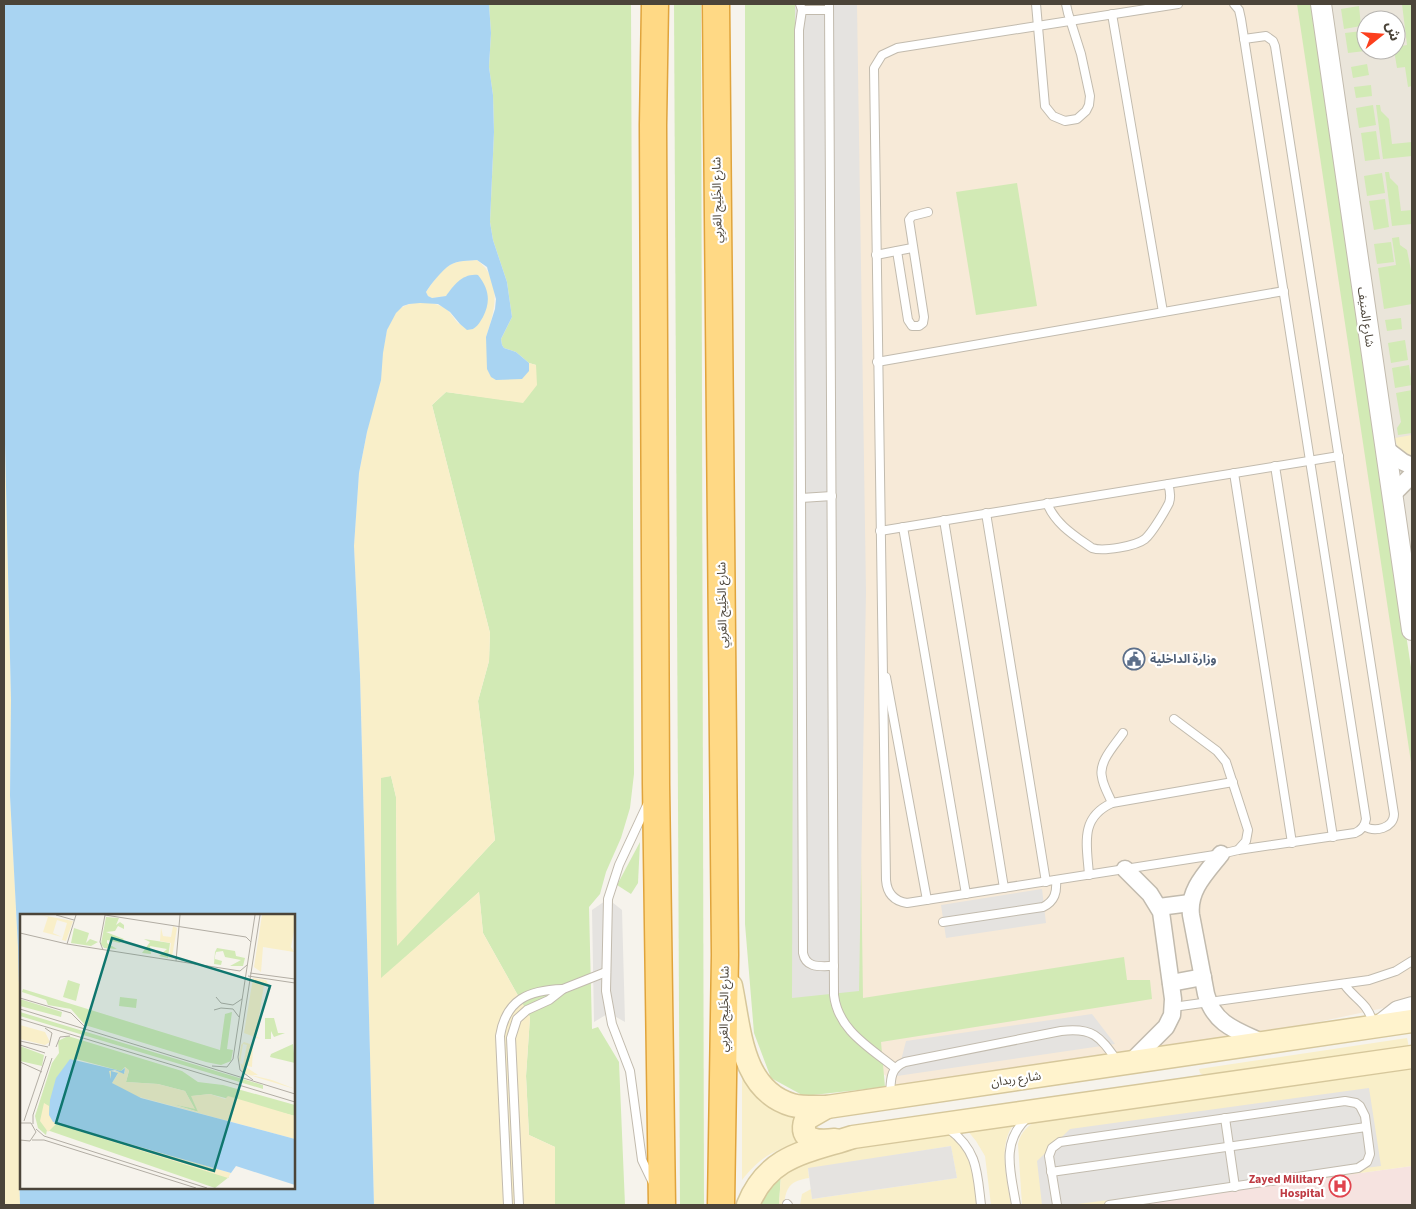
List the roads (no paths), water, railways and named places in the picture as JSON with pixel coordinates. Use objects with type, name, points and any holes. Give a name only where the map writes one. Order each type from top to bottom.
[{"type":"highway","points":[[644,4],[653,125]]},
{"type":"highway","points":[[655,4],[653,125],[656,784],[662,1201]]},
{"type":"highway","name":"شارع الخَلِيج العَربِي","points":[[716,4],[725,955],[721,1205]]},
{"type":"highway","points":[[716,54],[730,4]]},
{"type":"main road","name":"شارع ربدان","points":[[725,955],[745,1054],[758,1083],[769,1094],[780,1101],[794,1106],[827,1107],[1412,1021]]},
{"type":"main road","points":[[827,1107],[806,1119],[804,1126],[807,1135],[814,1141],[821,1142],[1412,1057]]},
{"type":"main road","points":[[1359,1065],[1412,1074]]},
{"type":"main road","points":[[748,1205],[763,1179],[782,1161],[853,1137]]},
{"type":"street","name":"شارع المنيف","points":[[1321,4],[1412,630]]},
{"type":"street","points":[[1386,449],[1398,459],[1412,466]]},
{"type":"street","points":[[1393,494],[1412,475]]},
{"type":"street","points":[[1220,854],[1196,886],[1190,903],[1208,1003],[1212,1011],[1224,1023],[1264,1043]]},
{"type":"street","points":[[1125,869],[1150,894],[1159,907],[1173,1007],[1169,1021],[1162,1032],[1125,1064]]},
{"type":"street","points":[[1159,907],[1190,903]]},
{"type":"street","points":[[1171,983],[1203,977]]},
{"type":"street","points":[[1377,1026],[1398,1011],[1412,1007]]},
{"type":"lane","points":[[1036,4],[1045,106],[1058,120],[1071,121],[1077,119],[1086,111],[1090,96],[1081,54],[1066,4]]},
{"type":"lane","points":[[1178,4],[897,48],[882,55],[877,61],[873,76],[886,887],[889,893],[900,902],[907,903],[927,900],[1238,850],[1333,837],[1355,833],[1364,826],[1366,819],[1244,39],[1238,10],[1234,4]]},
{"type":"lane","points":[[834,966],[810,965],[806,962],[803,953],[799,30],[801,7],[829,7],[835,1007],[851,1032],[895,1068]]},
{"type":"lane","points":[[1112,14],[1163,312]]},
{"type":"lane","points":[[1244,39],[1266,36],[1275,46],[1394,814],[1393,821],[1388,826],[1370,829],[1364,826]]},
{"type":"lane","points":[[898,251],[908,320],[912,326],[918,326],[923,323],[924,317],[909,220],[915,215],[928,212]]},
{"type":"lane","points":[[876,255],[912,248]]},
{"type":"lane","points":[[877,362],[1284,292]]},
{"type":"lane","points":[[880,530],[1339,456]]},
{"type":"lane","points":[[1275,466],[1333,837]]},
{"type":"lane","points":[[1234,473],[1292,843]]},
{"type":"lane","points":[[1047,504],[1053,516],[1061,525],[1092,548],[1107,550],[1137,543],[1144,539],[1169,503],[1170,493],[1168,484]]},
{"type":"lane","points":[[801,498],[832,496]]},
{"type":"lane","points":[[986,514],[1046,882]]},
{"type":"lane","points":[[944,520],[1004,888]]},
{"type":"lane","points":[[903,527],[966,894]]},
{"type":"lane","points":[[882,656],[927,900]]},
{"type":"lane","points":[[1174,719],[1222,756],[1226,762],[1248,830],[1246,841],[1238,850]]},
{"type":"lane","points":[[1112,803],[1101,772],[1104,762],[1123,733]]},
{"type":"lane","points":[[1090,875],[1086,836],[1099,811],[1112,803],[1233,782]]},
{"type":"lane","points":[[656,784],[618,866],[608,899],[606,991],[609,1012],[632,1080],[642,1160],[662,1201]]},
{"type":"lane","points":[[943,922],[1044,907],[1054,898],[1057,888],[1056,880]]},
{"type":"lane","points":[[1173,1007],[1344,984],[1382,977],[1396,972],[1412,961]]},
{"type":"lane","points":[[508,1205],[500,1036],[504,1020],[512,1007],[525,996],[543,991],[563,989],[606,972]]},
{"type":"lane","points":[[1344,984],[1366,1006],[1377,1026]]},
{"type":"lane","points":[[519,1205],[512,1032],[520,1015],[549,1000],[563,989]]},
{"type":"lane","points":[[890,1098],[891,1076],[895,1068],[904,1062],[1076,1029],[1089,1031],[1100,1038],[1125,1064]]},
{"type":"lane","points":[[1057,1205],[1050,1152],[1060,1142],[1345,1101],[1356,1103],[1363,1110],[1370,1154],[1367,1162],[1358,1168],[1109,1205]]},
{"type":"lane","points":[[1016,1205],[1009,1154],[1011,1144],[1021,1124],[1038,1111]]},
{"type":"lane","points":[[1224,1118],[1235,1187]]},
{"type":"lane","points":[[944,1124],[965,1142],[972,1152],[976,1164],[982,1205]]},
{"type":"lane","points":[[1052,1172],[1366,1127]]},
{"type":"water","points":[[4,4],[489,4],[491,33],[489,67],[493,95],[494,132],[490,222],[493,240],[507,282],[512,317],[501,339],[504,348],[516,352],[529,363],[529,371],[522,379],[496,380],[491,377],[487,369],[486,337],[495,309],[496,299],[487,267],[477,260],[453,263],[440,274],[428,289],[426,292],[428,296],[432,298],[446,296],[463,278],[478,275],[487,290],[486,311],[475,328],[467,330],[450,312],[438,304],[409,304],[403,306],[396,313],[387,330],[381,380],[367,432],[359,473],[354,546],[360,675],[374,1205],[20,1205],[19,1165],[20,1112],[20,1189],[295,1189],[295,914],[20,914],[20,1022],[10,796],[11,700],[4,401]]},
{"type":"place","name":"وزارة الداخلية","points":[[1134,659]]},
{"type":"place","name":"Zayed Military Hospital","points":[[1340,1186]]}]
